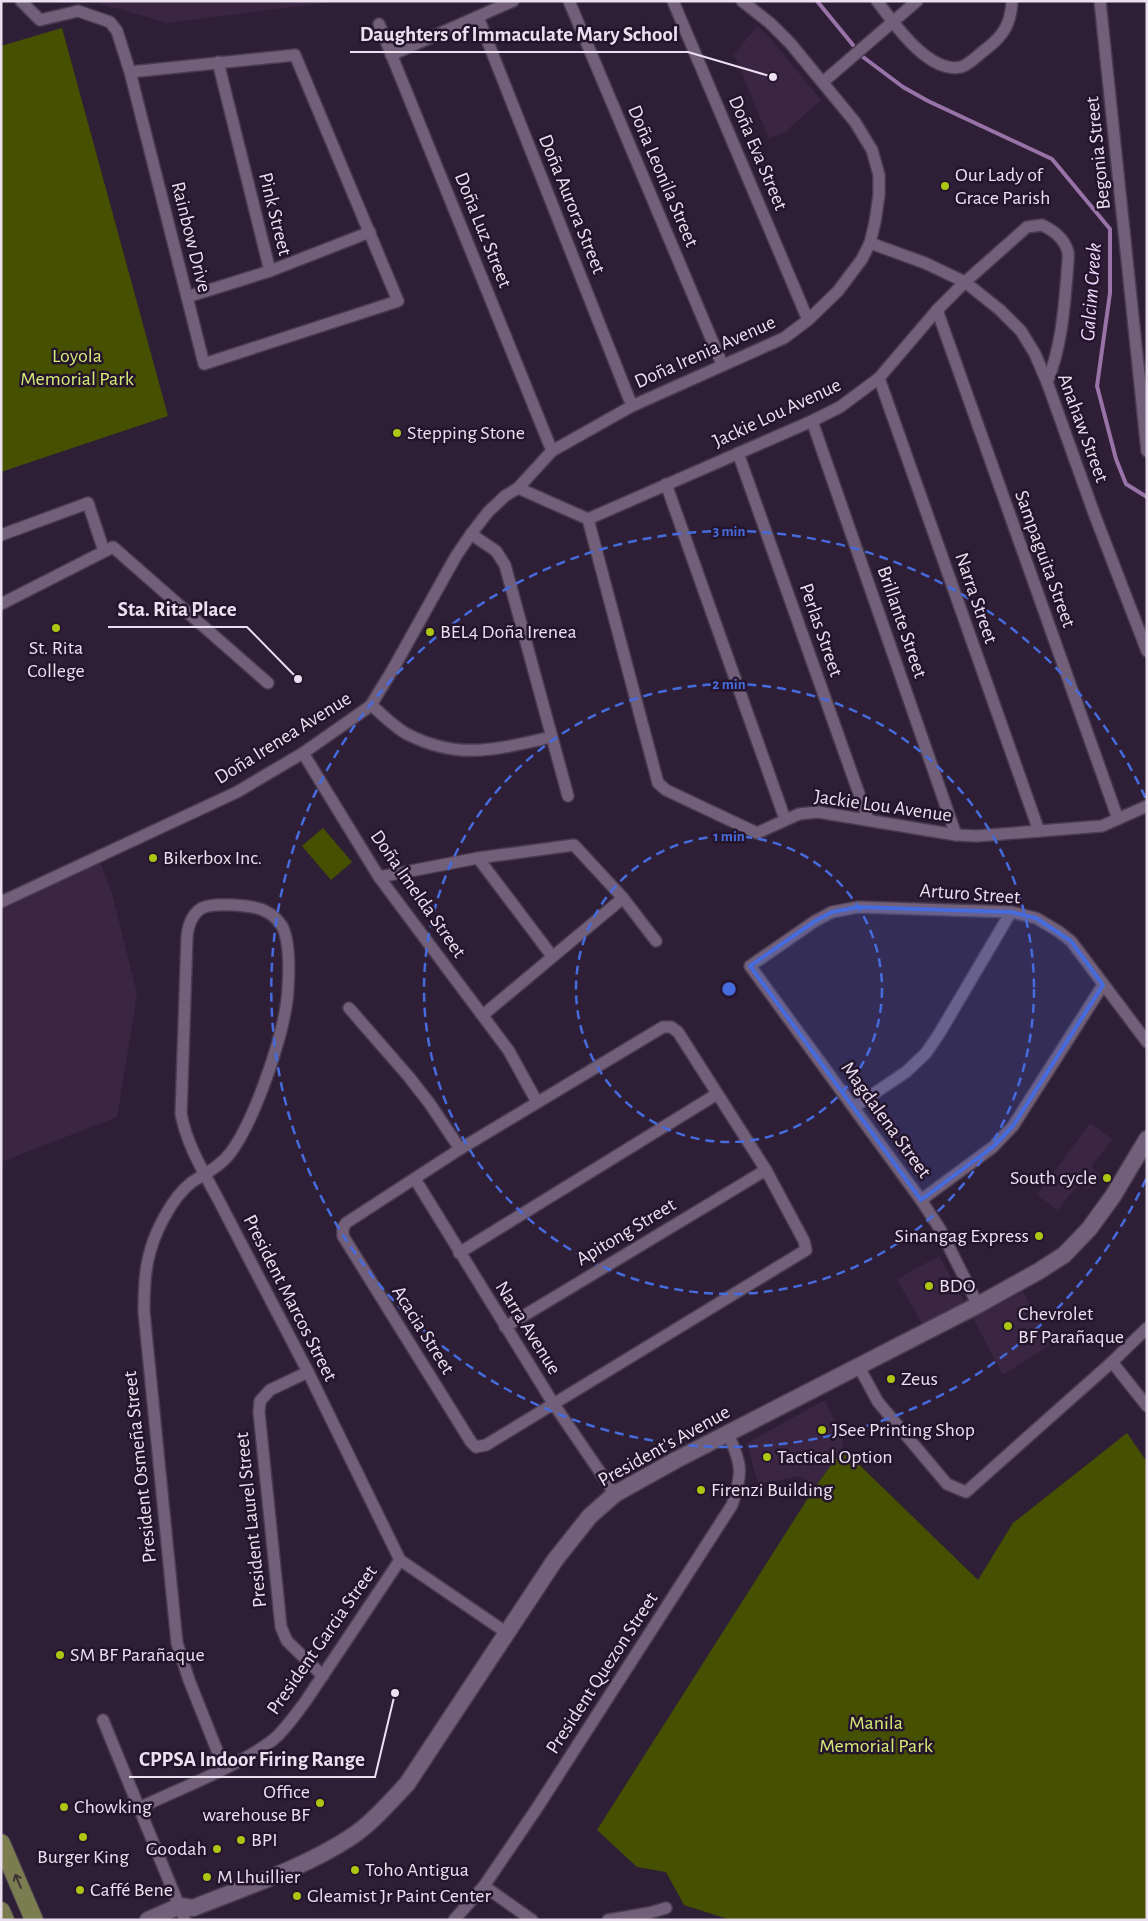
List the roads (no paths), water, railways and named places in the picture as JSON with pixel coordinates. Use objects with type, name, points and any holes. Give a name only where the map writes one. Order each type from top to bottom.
[{"type":"main road","points":[[1,1843],[34,1920]]},
{"type":"main road","points":[[1,1912],[5,1920]]},
{"type":"street","name":"Rainbow Drive","points":[[21,1],[40,20],[78,11],[110,22],[117,31],[130,72],[204,364],[398,301],[370,232]]},
{"type":"street","points":[[391,55],[513,1]]},
{"type":"street","name":"Doña Leonila Street","points":[[569,1],[722,364]]},
{"type":"street","name":"Doña Eva Street","points":[[673,1],[808,320]]},
{"type":"street","name":"Doña Irenia Avenue","points":[[518,488],[552,451],[632,406],[722,364],[784,338],[808,320],[838,291],[850,276],[870,243],[876,222],[879,195],[879,175],[872,150],[855,122],[823,82],[770,23],[742,1]]},
{"type":"street","points":[[877,1],[909,40],[932,60],[942,65],[953,67],[963,66],[999,39],[1008,25],[1012,1]]},
{"type":"street","points":[[823,82],[917,1]]},
{"type":"street","name":"Begonia Street","points":[[1100,1],[1147,451]]},
{"type":"street","name":"Doña Aurora Street","points":[[478,17],[632,406]]},
{"type":"street","name":"Doña Luz Street","points":[[379,24],[552,451]]},
{"type":"street","points":[[130,72],[295,55],[370,232]]},
{"type":"street","name":"Pink Street","points":[[218,62],[270,271],[370,232]]},
{"type":"street","name":"Jackie Lou Avenue","points":[[1047,382],[1053,368],[1058,346],[1065,297],[1068,253],[1060,236],[1042,224],[1027,227],[965,282],[937,310],[879,378],[840,407],[588,519],[658,783],[666,790],[757,832],[799,814],[818,812],[977,836],[1102,826],[1147,806]]},
{"type":"street","name":"Anahaw Street","points":[[870,243],[925,263],[965,282],[1000,310],[1021,331],[1035,354],[1047,382],[1095,516],[1147,651]]},
{"type":"street","points":[[187,297],[270,271]]},
{"type":"street","name":"Sampaguita Street","points":[[937,310],[1118,819]]},
{"type":"street","name":"Narra Street","points":[[879,378],[1039,831]]},
{"type":"street","name":"Brillante Street","points":[[812,421],[956,834]]},
{"type":"street","name":"Perlas Street","points":[[738,453],[868,819]]},
{"type":"street","points":[[666,484],[785,819]]},
{"type":"street","points":[[518,488],[588,519]]},
{"type":"street","name":"Doña Irenea Avenue","points":[[1,902],[237,792],[303,753],[371,705],[456,556],[488,512],[505,496],[518,488]]},
{"type":"street","points":[[1,536],[88,503],[108,549],[268,683]]},
{"type":"street","points":[[471,534],[496,551],[505,565],[568,796]]},
{"type":"street","points":[[1,604],[108,549]]},
{"type":"street","points":[[371,705],[406,733],[436,745],[465,751],[493,750],[552,736]]},
{"type":"street","name":"Doña Imelda Street","points":[[303,753],[379,877],[510,1052],[537,1102]]},
{"type":"street","points":[[379,877],[478,858],[574,845],[623,898],[656,941]]},
{"type":"street","points":[[478,858],[552,956]]},
{"type":"street","points":[[483,1015],[623,898]]},
{"type":"street","name":"President Marcos Street","points":[[276,918],[267,911],[257,908],[213,905],[202,908],[188,926],[181,1114],[185,1136],[308,1372],[400,1560],[507,1633]]},
{"type":"street","name":"Arturo Street","points":[[750,966],[815,920],[832,912],[858,907],[1011,912],[1036,918],[1071,941],[1147,1042]]},
{"type":"street","points":[[854,1107],[906,1072],[926,1053],[940,1034],[1011,912]]},
{"type":"street","name":"President Osmeña Street","points":[[224,1768],[189,1680],[177,1643],[144,1312],[144,1284],[148,1259],[166,1214],[192,1183],[205,1175],[229,1154],[239,1140],[270,1065],[284,1017],[288,990],[288,957],[283,927],[276,918]]},
{"type":"street","name":"Magdalena Street","points":[[750,966],[921,1200],[940,1229],[978,1305]]},
{"type":"street","points":[[921,1200],[993,1147],[1013,1126],[1103,986]]},
{"type":"street","points":[[349,1008],[425,1097],[460,1149]]},
{"type":"street","points":[[415,1179],[537,1102],[663,1028],[671,1027],[678,1032],[766,1170],[804,1241],[806,1250],[553,1403]]},
{"type":"street","points":[[459,1253],[717,1094]]},
{"type":"street","name":"President's Avenue","points":[[148,1920],[185,1915],[323,1853],[351,1837],[380,1813],[406,1784],[572,1538],[590,1516],[615,1494],[676,1460],[978,1305],[1064,1255],[1089,1229],[1113,1196],[1147,1139]]},
{"type":"street","name":"Apitong Street","points":[[505,1327],[766,1170]]},
{"type":"street","name":"Narra Avenue","points":[[415,1179],[553,1403],[615,1494]]},
{"type":"street","name":"Acacia Street","points":[[415,1179],[346,1223],[343,1228],[343,1236],[471,1442],[476,1447],[486,1445],[553,1403]]},
{"type":"street","points":[[859,1367],[878,1402],[947,1484],[966,1492],[1112,1362],[1147,1328]]},
{"type":"street","points":[[1112,1362],[1147,1406]]},
{"type":"street","name":"President Laurel Street","points":[[308,1372],[270,1390],[260,1400],[259,1412],[281,1627],[287,1641],[323,1676]]},
{"type":"street","name":"President Quezon Street","points":[[454,1920],[484,1886],[537,1808],[732,1505],[740,1482],[740,1474],[738,1457],[728,1434]]},
{"type":"street","name":"President Garcia Street","points":[[139,1808],[256,1752],[274,1739],[290,1722],[323,1676],[400,1560]]},
{"type":"street","points":[[103,1720],[185,1915]]},
{"type":"street","points":[[484,1886],[532,1920]]},
{"type":"street","points":[[608,1920],[666,1908]]},
{"type":"waterway","name":"Galcim Creek","points":[[817,1],[853,45]]},
{"type":"waterway","name":"Galcim Creek","points":[[863,57],[903,87],[928,101],[1052,159],[1110,229],[1110,293],[1097,386],[1116,459],[1126,484],[1147,497]]},
{"type":"place","name":"Daughters of Immaculate Mary School","points":[[773,77]]},
{"type":"place","name":"Our Lady of Grace Parish","points":[[945,186]]},
{"type":"place","name":"Stepping Stone","points":[[397,433]]},
{"type":"place","name":"St. Rita College","points":[[56,628]]},
{"type":"place","name":"BEL4 Doña Irenea","points":[[430,632]]},
{"type":"place","name":"Sta. Rita Place","points":[[298,679]]},
{"type":"place","name":"Bikerbox Inc.","points":[[153,858]]},
{"type":"place","name":"South cycle","points":[[1107,1178]]},
{"type":"place","name":"Sinangag Express","points":[[1039,1236]]},
{"type":"place","name":"BDO","points":[[929,1286]]},
{"type":"place","name":"Chevrolet BF Parañaque","points":[[1008,1326]]},
{"type":"place","name":"Zeus","points":[[891,1379]]},
{"type":"place","name":"JSee Printing Shop","points":[[822,1430]]},
{"type":"place","name":"Tactical Option","points":[[767,1457]]},
{"type":"place","name":"Firenzi Building","points":[[701,1490]]},
{"type":"place","name":"SM BF Parañaque","points":[[60,1655]]},
{"type":"place","name":"CPPSA Indoor Firing Range","points":[[395,1693]]},
{"type":"place","name":"Office warehouse BF","points":[[320,1803]]},
{"type":"place","name":"Chowking","points":[[64,1807]]},
{"type":"place","name":"Burger King","points":[[83,1837]]},
{"type":"place","name":"BPI","points":[[241,1840]]},
{"type":"place","name":"Goodah","points":[[217,1849]]},
{"type":"place","name":"Toho Antigua","points":[[355,1870]]},
{"type":"place","name":"M Lhuillier","points":[[207,1877]]},
{"type":"place","name":"Caffé Bene","points":[[80,1890]]},
{"type":"place","name":"Gleamist Jr Paint Center","points":[[297,1896]]},
{"type":"park label","name":"Loyola Memorial Park","points":[[77,368]]},
{"type":"park label","name":"Manila Memorial Park","points":[[876,1734]]}]
